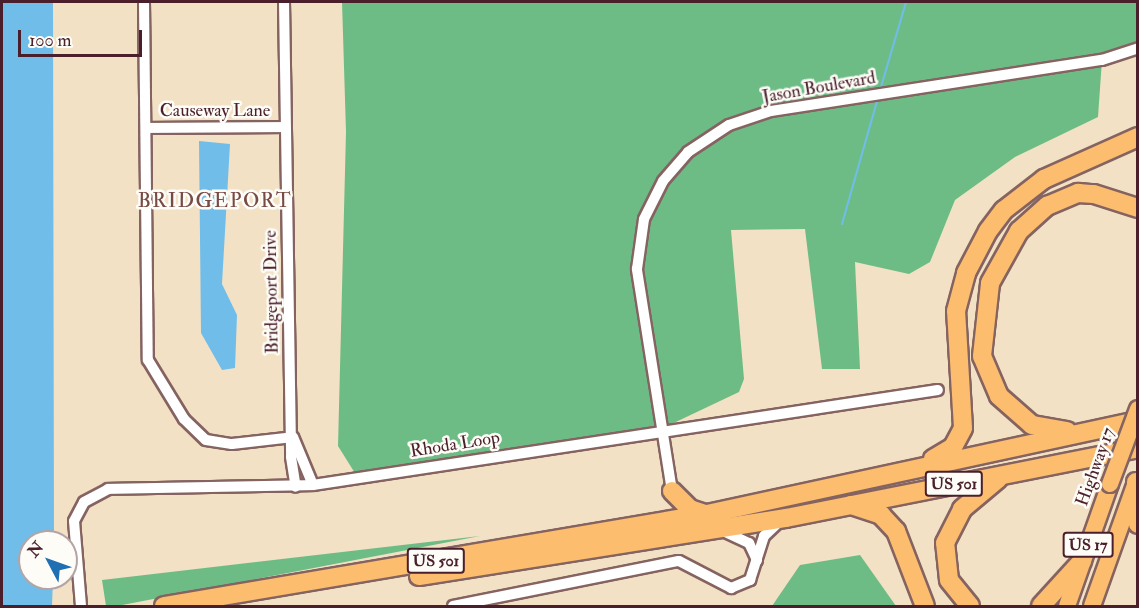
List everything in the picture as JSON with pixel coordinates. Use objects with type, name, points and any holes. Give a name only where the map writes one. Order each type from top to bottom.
[{"type":"highway","points":[[914,468],[945,453],[960,438],[965,418],[956,311],[966,273],[988,231],[1004,210],[1044,179],[1137,136]]},
{"type":"highway","points":[[1081,432],[1032,425],[999,396],[982,356],[984,306],[1008,246],[1047,206],[1078,193],[1094,194],[1137,208]]},
{"type":"highway","name":"Highway 17","points":[[1067,606],[1137,409]]},
{"type":"highway","name":"US 501","points":[[164,606],[707,514],[1137,421]]},
{"type":"highway","name":"US 501","points":[[231,606],[786,518],[1137,448]]},
{"type":"highway","points":[[970,606],[949,580],[945,543],[962,509],[1010,473]]},
{"type":"highway","points":[[1137,480],[1137,524]]},
{"type":"highway","name":"US 17","points":[[1092,606],[1137,480]]},
{"type":"highway","points":[[649,524],[672,491],[690,509],[707,514]]},
{"type":"highway","points":[[849,505],[881,515],[896,531],[925,606]]},
{"type":"highway","points":[[1041,606],[1082,561]]},
{"type":"street","points":[[144,2],[145,332],[155,376],[206,440],[232,444],[293,437]]},
{"type":"street","name":"Bridgeport Drive","points":[[284,2],[285,127],[296,487]]},
{"type":"street","name":"Jason Boulevard","points":[[672,491],[637,269],[644,219],[663,181],[687,152],[729,125],[771,111],[1102,60],[1137,48]]},
{"type":"street","name":"Causeway Lane","points":[[146,128],[285,127]]},
{"type":"street","name":"Rhoda Loop","points":[[81,606],[74,521],[84,502],[102,491],[313,485],[661,429],[939,390]]},
{"type":"street","name":"Bridgeport Drive","points":[[293,437],[313,485]]},
{"type":"street","points":[[453,606],[499,602],[679,561],[731,588],[750,580],[769,529],[786,518]]},
{"type":"street","points":[[717,529],[749,543],[758,562]]},
{"type":"green space","points":[[342,2],[1137,2],[1137,48],[1102,60],[1098,117],[1015,157],[955,200],[930,262],[909,274],[855,262],[860,369],[822,369],[805,229],[731,230],[744,379],[739,392],[661,429],[358,478],[338,446],[346,132]]},
{"type":"green space","points":[[480,536],[117,606],[106,606],[102,580]]},
{"type":"green space","points":[[860,555],[896,606],[772,606],[800,565]]},
{"type":"water","points":[[2,2],[53,2],[54,530],[18,530],[18,590],[53,590],[52,606],[2,606]]},
{"type":"water","points":[[199,141],[230,144],[222,284],[237,315],[235,368],[222,370],[201,333]]},
{"type":"waterway","points":[[881,87],[906,2]]},
{"type":"waterway","points":[[842,224],[877,101]]},
{"type":"district","name":"BRIDGEPORT","points":[[215,200]]}]
